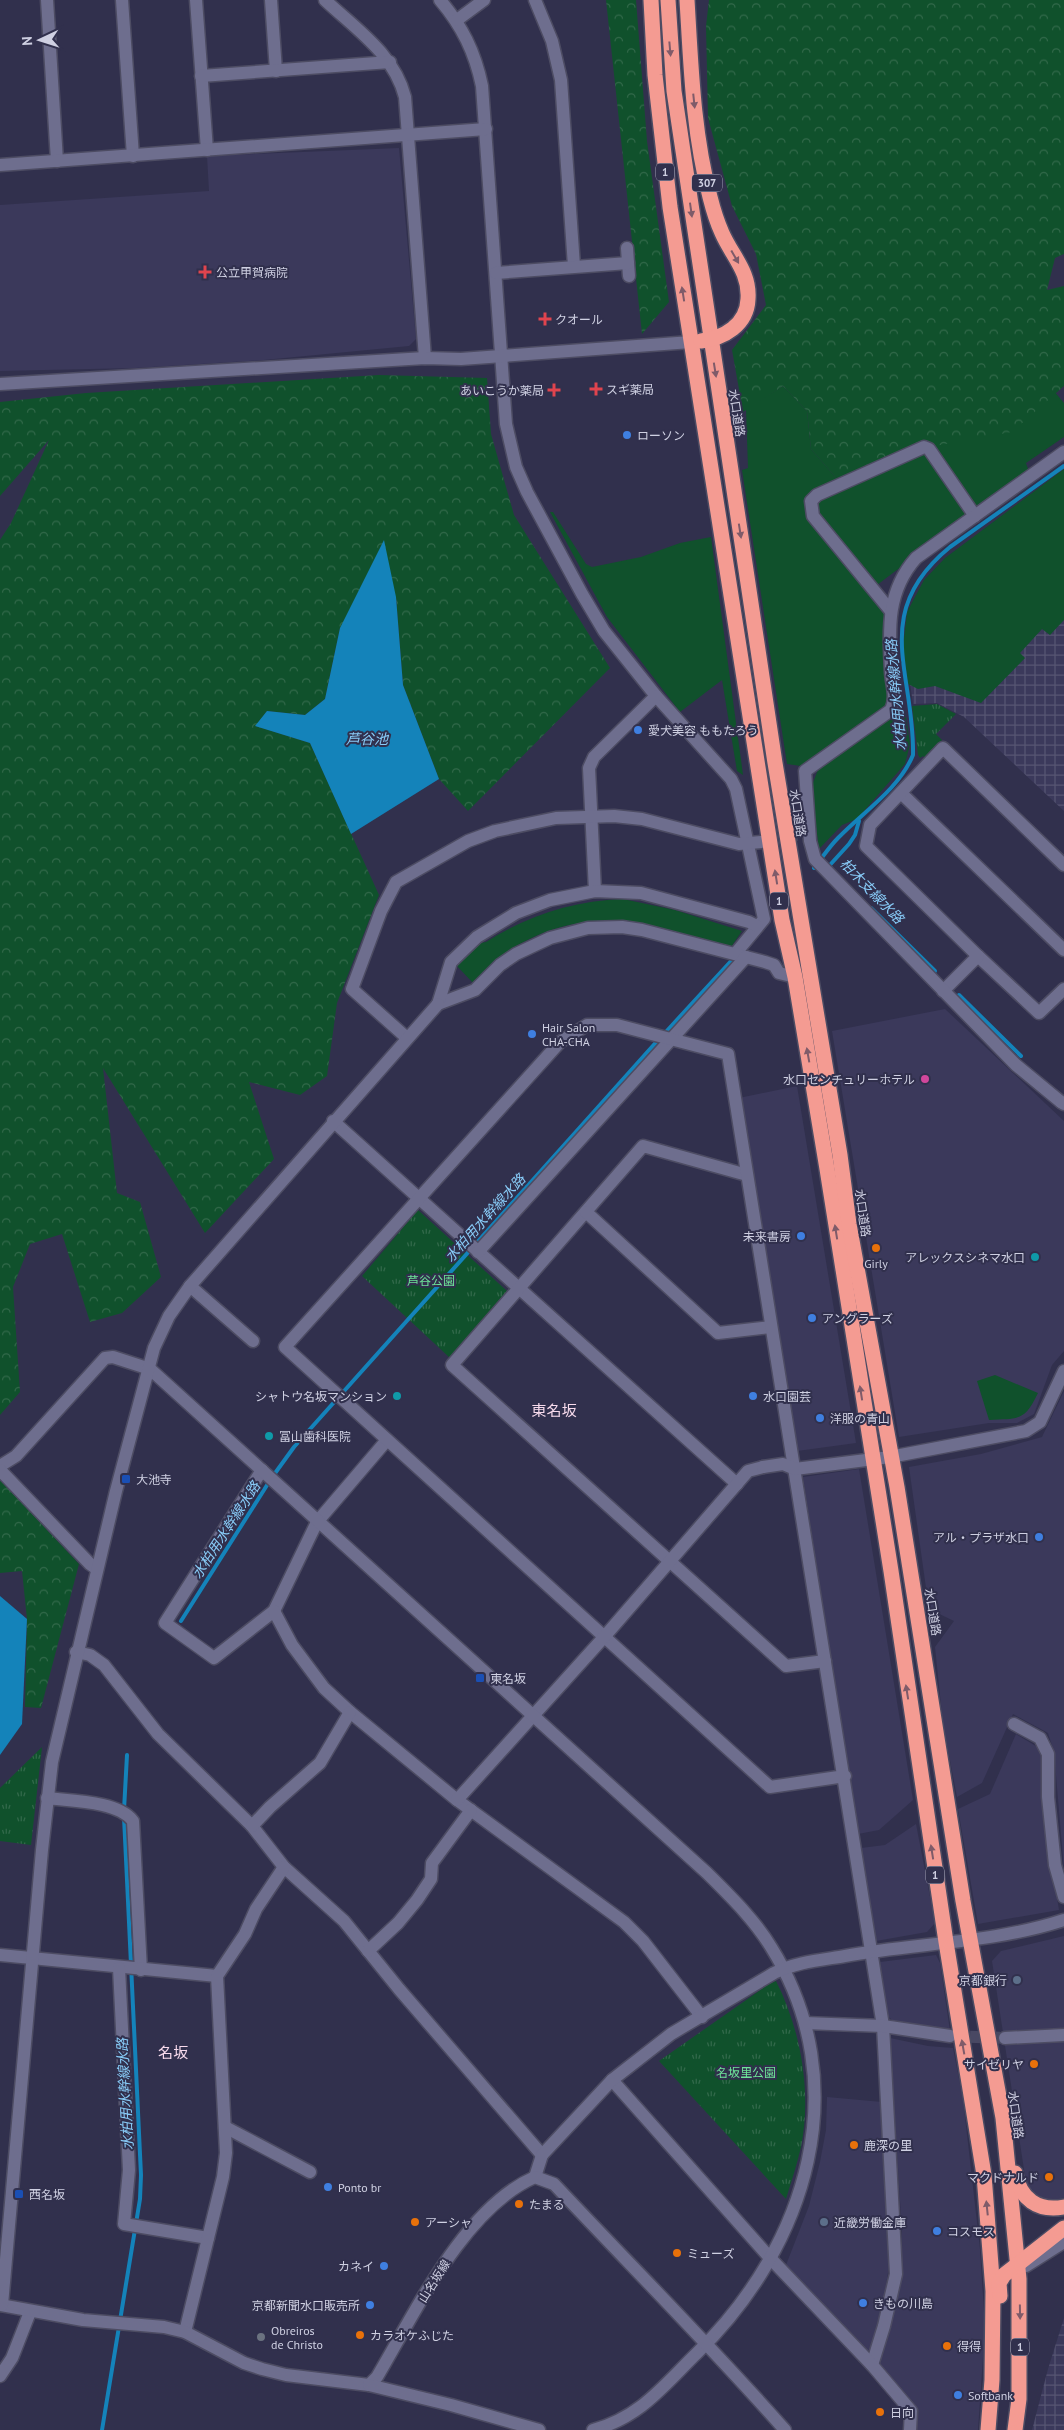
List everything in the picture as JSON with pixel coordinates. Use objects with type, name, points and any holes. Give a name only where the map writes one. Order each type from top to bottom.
[{"type":"highway","name":"1","points":[[651,0],[655,75],[663,153],[691,342],[782,920],[794,977],[872,1458],[946,1942],[981,2156],[990,2235],[993,2336],[988,2430]]},
{"type":"highway","name":"水口道路","points":[[668,0],[674,91],[710,340],[798,910],[840,1155],[849,1224],[918,1618],[970,1939],[1003,2118],[1020,2279],[1019,2399],[1015,2430]]},
{"type":"highway","name":"307","points":[[687,0],[691,70],[701,159],[710,199],[722,234],[746,273],[748,287],[748,302],[738,324],[721,337],[710,340]]},
{"type":"highway","points":[[691,342],[710,340]]},
{"type":"highway","points":[[1003,2118],[1017,2184],[1023,2194],[1041,2208],[1064,2207]]},
{"type":"highway","points":[[988,2430],[993,2423],[998,2393],[999,2283],[1004,2274],[1064,2228]]},
{"type":"street","points":[[47,0],[57,161]]},
{"type":"street","points":[[122,0],[133,156]]},
{"type":"street","points":[[196,0],[207,150]]},
{"type":"street","points":[[271,0],[276,71]]},
{"type":"street","points":[[326,0],[390,62],[401,80],[405,97],[424,358]]},
{"type":"street","points":[[440,0],[457,20],[472,50],[480,73],[486,129],[506,424],[516,467],[527,492],[604,631],[656,696],[731,779],[755,842],[764,918],[757,926],[741,956],[671,1038],[474,1249]]},
{"type":"street","points":[[457,20],[484,0]]},
{"type":"street","points":[[535,0],[552,41],[561,80],[574,266]]},
{"type":"street","points":[[201,76],[390,62]]},
{"type":"street","points":[[0,165],[486,129]]},
{"type":"street","points":[[627,248],[629,276]]},
{"type":"street","points":[[496,273],[628,263]]},
{"type":"street","points":[[0,384],[424,358],[461,359],[691,342]]},
{"type":"street","points":[[890,610],[813,516],[811,500],[817,495],[924,447],[929,449],[975,516]]},
{"type":"street","points":[[1063,1103],[1016,1065],[818,863],[803,834],[805,771],[886,715],[894,704],[890,610],[897,588],[906,570],[916,558],[1064,452]]},
{"type":"street","points":[[595,891],[589,768],[594,757],[656,696]]},
{"type":"street","points":[[1064,866],[943,748],[870,825],[866,846],[1039,1013],[1064,988]]},
{"type":"street","points":[[901,793],[1064,950]]},
{"type":"street","points":[[407,1038],[352,989],[381,911],[396,882],[468,841],[495,831],[543,819],[591,815],[642,819],[739,844],[755,842]]},
{"type":"street","points":[[539,2430],[452,2405],[368,2385],[286,2375],[262,2369],[244,2363],[185,2332],[164,2326],[84,2320],[30,2312],[1,2305],[34,1959],[47,1798],[52,1762],[76,1652],[116,1491],[150,1369],[154,1348],[169,1316],[190,1286],[333,1121],[438,1004],[450,962],[477,937],[534,906],[568,896],[595,891],[619,891],[661,897],[750,922],[757,926]]},
{"type":"street","points":[[438,1004],[475,990],[500,965],[531,946],[588,928],[622,927],[642,930],[774,965],[778,973],[794,977]]},
{"type":"street","points":[[943,991],[978,956]]},
{"type":"street","points":[[845,1776],[770,1786],[286,1347],[560,1042],[587,1025],[617,1025],[728,1054],[845,1776],[883,2026],[896,2274],[884,2326],[872,2365]]},
{"type":"street","points":[[333,1121],[737,1484]]},
{"type":"street","points":[[747,1175],[643,1146],[452,1365],[786,1666],[825,1661]]},
{"type":"street","points":[[586,1212],[718,1333],[771,1327]]},
{"type":"street","points":[[190,1286],[253,1341]]},
{"type":"street","points":[[0,1466],[16,1456],[105,1358],[112,1357],[150,1369],[731,1896],[767,1941],[782,1968],[804,2022],[815,2090],[814,2125],[804,2183],[784,2233],[771,2258],[741,2304],[658,2394],[634,2414],[610,2426],[593,2430]]},
{"type":"street","points":[[457,1800],[532,1714],[605,1636],[748,1471],[783,1464],[795,1469],[890,1457],[1026,1432],[1040,1422],[1064,1371]]},
{"type":"street","points":[[268,1476],[165,1623],[214,1658],[274,1611],[317,1522],[387,1440]]},
{"type":"street","points":[[0,1470],[90,1564],[97,1568]]},
{"type":"street","points":[[274,1611],[292,1645],[324,1688],[350,1712],[457,1800],[624,1922],[644,1941],[702,2017]]},
{"type":"street","points":[[76,1652],[90,1655],[104,1665],[158,1734],[252,1826],[284,1867],[344,1921],[542,2156]]},
{"type":"street","points":[[252,1826],[270,1807],[320,1764],[350,1712]]},
{"type":"street","points":[[1014,1724],[1040,1738],[1048,1754],[1048,1797],[1055,1865],[1064,1897]]},
{"type":"street","points":[[47,1798],[116,1808],[127,1813],[133,1821],[140,1970]]},
{"type":"street","points":[[368,1951],[398,1923],[417,1900],[431,1878],[432,1863],[471,1810]]},
{"type":"street","points":[[185,2332],[223,2177],[226,2153],[217,1976],[245,1934],[256,1909],[284,1867]]},
{"type":"street","points":[[785,2430],[554,2184],[535,2177],[542,2156],[612,2080],[664,2039],[782,1968],[871,1951],[1016,1933],[1064,1920]]},
{"type":"street","points":[[0,1955],[217,1976]]},
{"type":"street","points":[[119,1968],[129,2170],[124,2224],[208,2238]]},
{"type":"street","points":[[804,2022],[883,2026],[950,2036]]},
{"type":"street","points":[[1005,2038],[1064,2035]]},
{"type":"street","points":[[612,2080],[771,2258],[872,2365],[911,2411],[910,2430]]},
{"type":"street","points":[[225,2127],[310,2172]]},
{"type":"street","name":"山名坂線","points":[[368,2385],[377,2377],[442,2264],[474,2226],[516,2186],[535,2177]]},
{"type":"street","points":[[1020,2279],[1027,2265],[1064,2242]]},
{"type":"street","points":[[0,2376],[12,2358],[30,2312]]},
{"type":"shaded area","name":"公立甲賀病院","points":[[399,148],[416,339],[409,346],[264,360],[136,368],[0,371],[0,205],[209,191],[207,156]]},
{"type":"shaded area","points":[[1064,473],[1064,811],[964,717],[937,703],[913,704],[905,647]]},
{"type":"shaded area","points":[[945,1009],[1064,1121],[1064,1351],[1052,1365],[1034,1414],[1017,1423],[989,1423],[899,1437],[832,1031]]},
{"type":"shaded area","points":[[797,1086],[856,1443],[797,1451],[739,1098]]},
{"type":"shaded area","points":[[1064,1391],[1064,1869],[1054,1752],[1048,1733],[1013,1714],[982,1783],[957,1797],[943,1724],[935,1647],[954,1621],[929,1609],[909,1467],[981,1454],[1042,1437]]},
{"type":"shaded area","points":[[859,1469],[913,1800],[879,1830],[858,1834],[803,1477]]},
{"type":"shaded area","points":[[1016,1734],[1039,1748],[1043,1754],[1053,1873],[1059,1910],[978,1924],[958,1809],[990,1794]]},
{"type":"shaded area","points":[[916,1824],[935,1923],[927,1932],[876,1941],[861,1848],[885,1845]]},
{"type":"shaded area","points":[[1064,1936],[1064,2198],[1048,2201],[1027,2189],[992,1961],[1001,1951]]},
{"type":"shaded area","points":[[936,1955],[940,1963],[950,2031],[894,2022],[888,2016],[880,1962]]},
{"type":"shaded area","points":[[890,2038],[928,2046],[953,2048],[963,2099],[980,2249],[985,2328],[978,2430],[916,2430],[918,2418],[916,2410],[878,2365],[902,2272],[902,2233]]},
{"type":"shaded area","points":[[827,2097],[882,2102],[890,2259],[884,2300],[870,2351],[864,2352],[786,2265],[809,2206],[820,2162],[826,2130]]},
{"type":"shaded area","points":[[1064,2318],[1064,2430],[1032,2430],[1048,2369]]},
{"type":"green space","points":[[606,0],[636,0],[647,141],[669,302],[642,334]]},
{"type":"green space","points":[[709,0],[1064,0],[1064,254],[1055,258],[1047,290],[1064,286],[1064,386],[1012,432],[929,447],[838,480],[811,449],[807,411],[783,386],[743,412],[732,350],[766,305],[756,254],[732,206],[708,118],[706,26]]},
{"type":"green space","points":[[379,375],[487,378],[491,434],[514,515],[610,668],[468,811],[439,779],[403,685],[396,597],[340,628],[325,699],[305,715],[267,711],[256,726],[310,743],[379,895],[337,1003],[327,1076],[300,1095],[249,1082],[274,1159],[205,1233],[103,1068],[117,1193],[140,1202],[161,1277],[122,1313],[90,1322],[62,1234],[30,1244],[13,1287],[20,1392],[0,1415],[0,540],[11,523],[49,440],[0,496],[0,402],[86,393]]},
{"type":"green space","points":[[783,386],[807,411],[811,449],[838,480],[804,501],[811,523],[881,603],[886,617],[891,695],[884,713],[801,766],[787,764],[742,470],[748,468],[746,409]]},
{"type":"green space","points":[[1054,391],[1064,403],[1064,437],[1026,463],[1029,472],[975,511],[930,448]]},
{"type":"green space","points":[[923,448],[971,514],[877,585],[815,515],[813,501]]},
{"type":"green space","points":[[1064,469],[1064,620],[1050,635],[1042,629],[1020,653],[1025,658],[981,703],[935,686],[918,689],[908,684],[903,647],[907,612],[924,580],[945,558]]},
{"type":"green space","points":[[550,512],[553,512],[586,564],[592,567],[641,557],[680,543],[711,537],[743,775],[737,771],[722,680],[680,712],[607,617]]},
{"type":"green space","points":[[937,704],[956,714],[936,734],[942,740],[925,758],[923,756],[920,758],[918,755],[912,706]]},
{"type":"green space","points":[[905,711],[910,744],[905,764],[857,819],[842,825],[819,849],[811,788],[819,767],[893,715]]},
{"type":"green space","points":[[623,899],[675,910],[742,931],[731,947],[674,931],[621,922],[568,925],[541,934],[513,948],[497,960],[473,983],[456,965],[480,943],[486,942],[502,932],[535,917],[569,906]]},
{"type":"green space","name":"芦谷公園","points":[[418,1210],[507,1291],[450,1358],[362,1276]]},
{"type":"green space","points":[[995,1375],[1038,1393],[1029,1409],[1020,1417],[989,1420],[977,1381]]},
{"type":"green space","points":[[0,1480],[79,1564],[41,1708],[25,1707],[27,1619],[22,1571],[0,1573]]},
{"type":"green space","points":[[42,1747],[31,1845],[0,1841],[0,1788]]},
{"type":"green space","name":"名坂里公園","points":[[776,1981],[785,2000],[798,2041],[805,2084],[804,2126],[801,2147],[786,2199],[659,2061]]},
{"type":"water","name":"芦谷池","points":[[384,540],[396,597],[403,685],[439,779],[351,834],[310,743],[255,726],[267,711],[305,715],[325,699],[340,628]]},
{"type":"water","points":[[0,1596],[27,1619],[22,1724],[0,1755]]},
{"type":"waterway","name":"水柏用水幹線水路","points":[[814,868],[838,838],[880,800],[899,779],[913,755],[912,725],[902,645],[903,620],[910,596],[925,572],[950,547],[1064,466]]},
{"type":"waterway","name":"柏木支線水路","points":[[831,868],[829,866],[855,835],[859,821]]},
{"type":"waterway","name":"柏木支線水路","points":[[871,908],[935,971]]},
{"type":"waterway","name":"水柏用水幹線水路","points":[[664,1034],[732,960]]},
{"type":"waterway","name":"柏木支線水路","points":[[959,995],[1021,1056]]},
{"type":"waterway","name":"水柏用水幹線水路","points":[[273,1476],[294,1447],[659,1039]]},
{"type":"waterway","name":"水柏用水幹線水路","points":[[181,1621],[269,1482]]},
{"type":"waterway","name":"水柏用水幹線水路","points":[[124,1810],[127,1755]]},
{"type":"waterway","name":"水柏用水幹線水路","points":[[102,2430],[140,2199],[141,2175],[124,1817]]},
{"type":"tunnel","points":[[761,842],[797,835]]},
{"type":"tunnel","points":[[952,2036],[1005,2038]]},
{"type":"place","name":"公立甲賀病院","points":[[205,272]]},
{"type":"place","name":"クオール","points":[[545,319]]},
{"type":"place","name":"スギ薬局","points":[[596,389]]},
{"type":"place","name":"あいこうか薬局","points":[[554,390]]},
{"type":"place","name":"ローソン","points":[[627,435]]},
{"type":"place","name":"愛犬美容 ももたろう","points":[[638,730]]},
{"type":"place","name":"Hair Salon CHA-CHA","points":[[532,1034]]},
{"type":"place","name":"水口センチュリーホテル","points":[[925,1079]]},
{"type":"place","name":"未来書房","points":[[801,1236]]},
{"type":"place","name":"Girly","points":[[876,1248]]},
{"type":"place","name":"アレックスシネマ水口","points":[[1035,1257]]},
{"type":"place","name":"アングラーズ","points":[[812,1318]]},
{"type":"place","name":"シャトウ名坂マンション","points":[[397,1396]]},
{"type":"place","name":"水口園芸","points":[[753,1396]]},
{"type":"place","name":"洋服の青山","points":[[820,1418]]},
{"type":"place","name":"冨山歯科医院","points":[[269,1436]]},
{"type":"place","name":"大池寺","points":[[126,1479]]},
{"type":"place","name":"アル・プラザ水口","points":[[1039,1537]]},
{"type":"place","name":"東名坂","points":[[480,1678]]},
{"type":"place","name":"京都銀行","points":[[1017,1980]]},
{"type":"place","name":"サイゼリヤ","points":[[1034,2064]]},
{"type":"place","name":"鹿深の里","points":[[854,2145]]},
{"type":"place","name":"マクドナルド","points":[[1049,2177]]},
{"type":"place","name":"Ponto br","points":[[328,2187]]},
{"type":"place","name":"西名坂","points":[[19,2194]]},
{"type":"place","name":"たまる","points":[[519,2204]]},
{"type":"place","name":"アーシャ","points":[[415,2222]]},
{"type":"place","name":"近畿労働金庫","points":[[824,2222]]},
{"type":"place","name":"コスモス","points":[[937,2231]]},
{"type":"place","name":"ミューズ","points":[[677,2253]]},
{"type":"place","name":"カネイ","points":[[384,2266]]},
{"type":"place","name":"きもの川島","points":[[863,2303]]},
{"type":"place","name":"京都新聞水口販売所","points":[[370,2305]]},
{"type":"place","name":"カラオケふじた","points":[[360,2335]]},
{"type":"place","name":"Obreiros de Christo","points":[[261,2337]]},
{"type":"place","name":"得得","points":[[947,2346]]},
{"type":"place","name":"Softbank","points":[[958,2395]]},
{"type":"place","name":"日向","points":[[880,2412]]},
{"type":"district","name":"東名坂","points":[[554,1410]]},
{"type":"district","name":"名坂","points":[[173,2052]]}]
